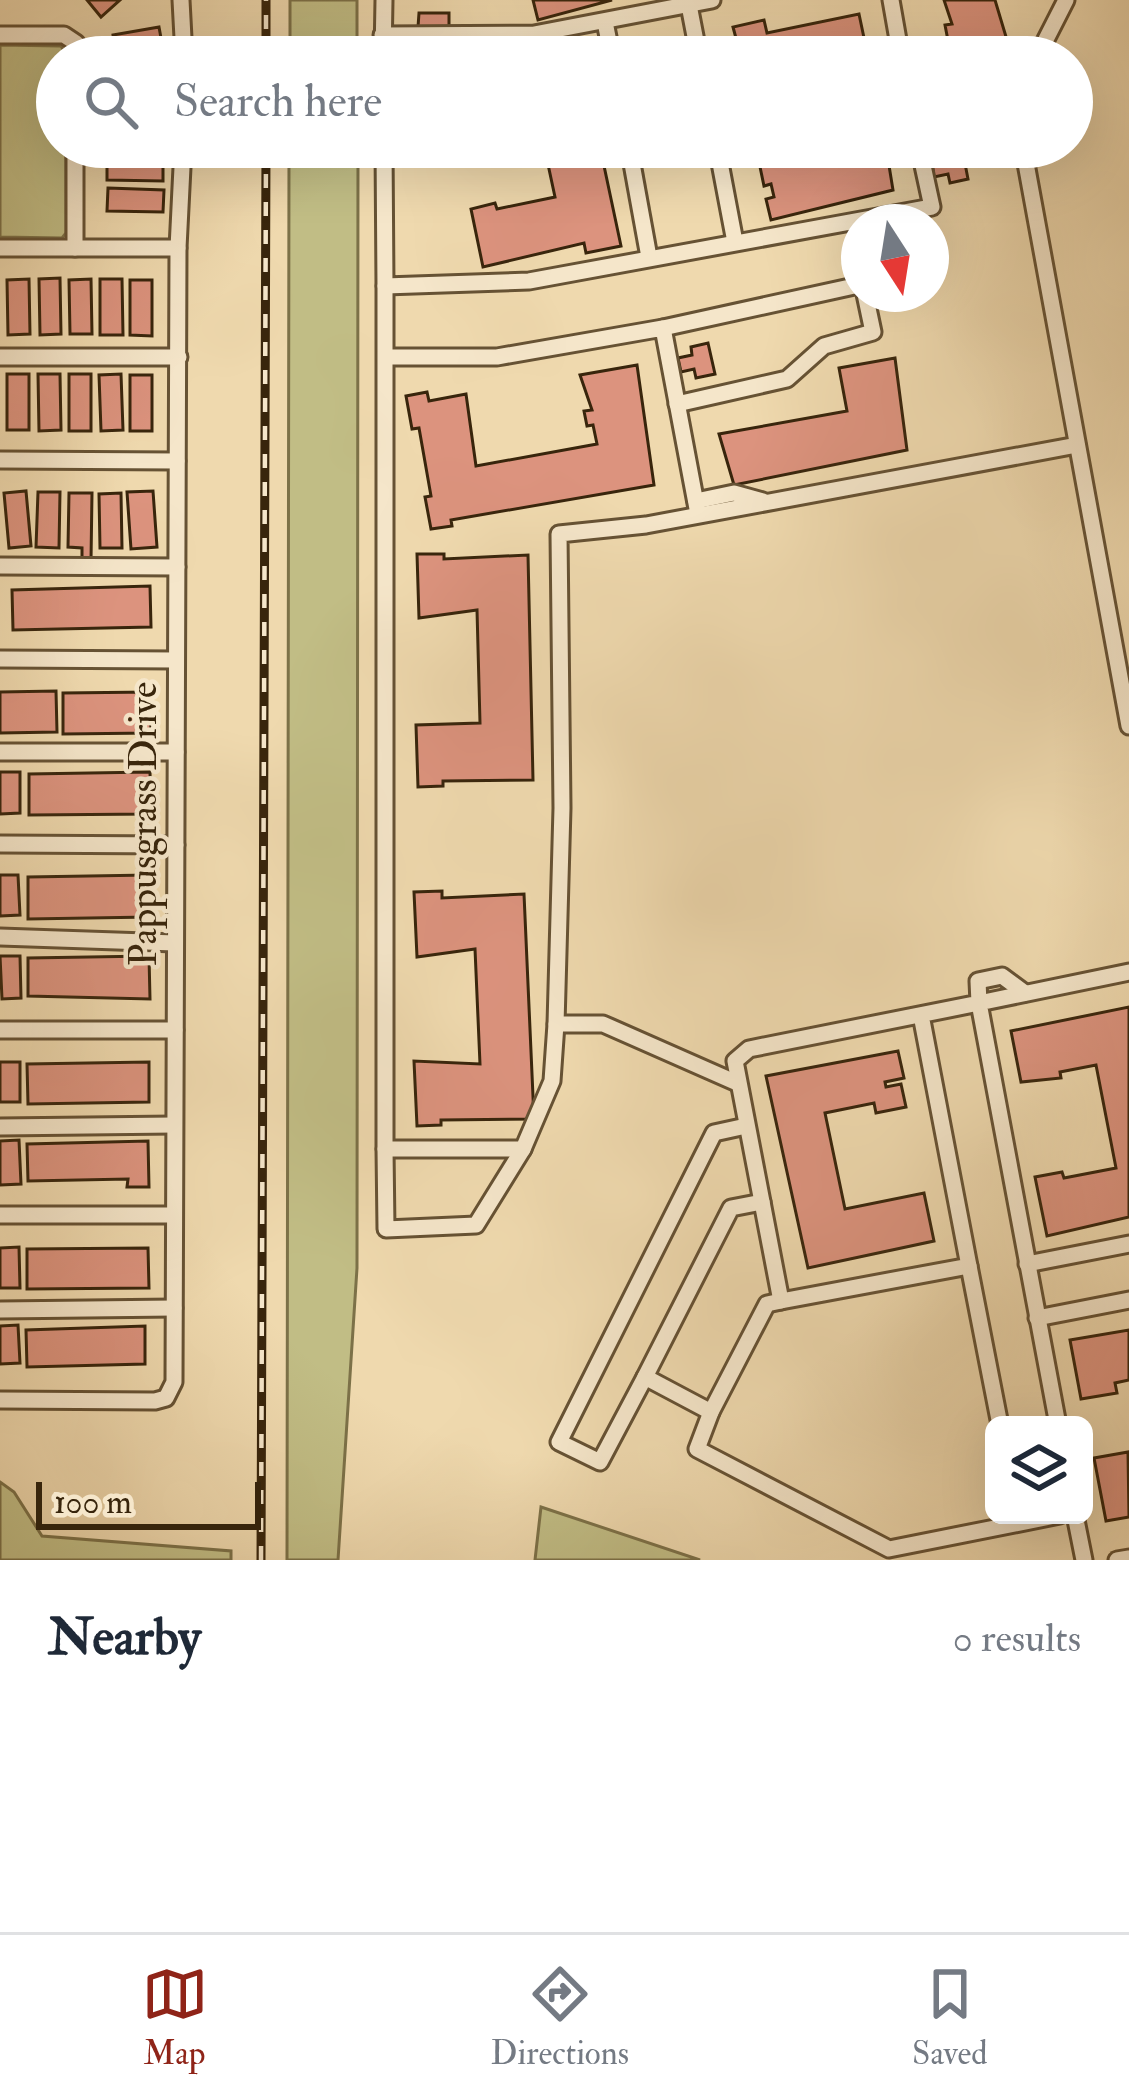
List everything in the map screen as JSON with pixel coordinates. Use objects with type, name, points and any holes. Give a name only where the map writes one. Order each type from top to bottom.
[{"type":"street","points":[[181,0],[183,36]]},
{"type":"street","points":[[384,0],[382,35],[534,34],[712,0]]},
{"type":"street","points":[[891,0],[897,36]]},
{"type":"street","points":[[1048,36],[1066,0]]},
{"type":"street","points":[[689,4],[695,36]]},
{"type":"street","points":[[605,22],[608,36]]},
{"type":"street","points":[[0,35],[65,36]]},
{"type":"street","points":[[75,168],[75,248]]},
{"type":"street","name":"Pappusgrass Drive","points":[[0,1400],[166,1398],[174,1382],[182,168]]},
{"type":"street","points":[[383,168],[386,1229],[476,1225],[523,1149],[552,1081],[562,808],[559,534],[1077,445]]},
{"type":"street","points":[[633,168],[650,257]]},
{"type":"street","points":[[721,168],[735,242]]},
{"type":"street","points":[[386,286],[529,281],[932,207],[924,168]]},
{"type":"street","points":[[1027,168],[1129,726]]},
{"type":"street","points":[[0,248],[178,248]]},
{"type":"street","points":[[386,357],[497,357],[663,328],[841,289]]},
{"type":"street","points":[[676,404],[787,379],[824,346],[873,332],[869,312]]},
{"type":"street","points":[[663,328],[697,508]]},
{"type":"street","points":[[0,357],[179,357]]},
{"type":"street","points":[[0,460],[177,461]]},
{"type":"street","points":[[0,566],[177,567]]},
{"type":"street","points":[[0,659],[176,660]]},
{"type":"street","points":[[0,752],[176,752]]},
{"type":"street","points":[[0,844],[176,845]]},
{"type":"street","points":[[0,938],[176,944]]},
{"type":"street","points":[[781,1301],[735,1061],[749,1049],[1129,972]]},
{"type":"street","points":[[979,1003],[1056,1416]]},
{"type":"street","points":[[921,1015],[998,1416]]},
{"type":"street","points":[[556,1024],[603,1024],[736,1084]]},
{"type":"street","points":[[0,1030],[175,1030]]},
{"type":"street","points":[[0,1127],[174,1125]]},
{"type":"street","points":[[746,1126],[714,1133],[559,1442],[600,1462],[731,1208],[761,1202]]},
{"type":"street","points":[[385,1149],[523,1149]]},
{"type":"street","points":[[0,1215],[175,1216]]},
{"type":"street","points":[[1027,1264],[1129,1244]]},
{"type":"street","points":[[969,1266],[767,1304],[697,1449],[889,1549],[996,1524]]},
{"type":"street","points":[[1037,1318],[1129,1300]]},
{"type":"street","points":[[0,1310],[174,1308]]},
{"type":"street","points":[[645,1377],[711,1412]]},
{"type":"street","points":[[1077,1524],[1084,1560]]},
{"type":"street","points":[[1117,1560],[1129,1558]]},
{"type":"shaded area","points":[[290,0],[357,0],[357,36],[290,36]]},
{"type":"shaded area","points":[[0,45],[36,46],[36,168],[66,168],[66,233],[62,238],[0,237]]},
{"type":"shaded area","points":[[289,168],[358,168],[357,1268],[338,1560],[287,1560]]},
{"type":"shaded area","points":[[0,1482],[14,1492],[42,1536],[231,1551],[231,1560],[0,1560]]},
{"type":"shaded area","points":[[541,1507],[700,1560],[535,1560]]},
{"type":"building","points":[[87,0],[120,0],[101,17]]},
{"type":"building","points":[[533,0],[612,0],[538,20]]},
{"type":"building","points":[[944,0],[995,0],[1006,36],[947,36],[945,25],[952,24]]},
{"type":"building","points":[[419,13],[449,13],[449,27],[418,27]]},
{"type":"building","points":[[859,14],[864,36],[735,36],[733,27],[764,20],[767,33]]},
{"type":"building","points":[[159,27],[161,36],[113,36]]},
{"type":"building","points":[[107,168],[163,168],[163,181],[107,180]]},
{"type":"building","points":[[549,168],[604,168],[621,246],[586,253],[584,243],[483,267],[471,209],[495,203],[497,209],[555,197]]},
{"type":"building","points":[[760,168],[889,168],[893,190],[771,220],[766,199],[774,197],[771,184],[764,186]]},
{"type":"building","points":[[933,168],[966,168],[968,179],[950,183],[948,174],[934,177]]},
{"type":"building","points":[[108,188],[164,190],[163,212],[107,211]]},
{"type":"building","points":[[60,278],[61,334],[40,335],[39,279]]},
{"type":"building","points":[[29,279],[30,334],[8,335],[7,280]]},
{"type":"building","points":[[91,279],[92,334],[70,334],[69,280]]},
{"type":"building","points":[[100,279],[122,279],[123,335],[100,335]]},
{"type":"building","points":[[130,280],[152,280],[152,336],[130,335]]},
{"type":"building","points":[[708,343],[715,374],[696,378],[694,369],[681,372],[678,358],[692,355],[691,347]]},
{"type":"building","points":[[895,358],[907,450],[734,485],[719,434],[847,411],[839,368]]},
{"type":"building","points":[[637,365],[654,485],[451,520],[452,526],[431,529],[425,497],[431,496],[419,428],[412,429],[406,396],[427,392],[429,401],[466,394],[476,466],[597,444],[593,425],[587,426],[584,411],[592,410],[580,375]]},
{"type":"building","points":[[7,374],[29,374],[29,430],[7,430]]},
{"type":"building","points":[[38,374],[60,374],[61,430],[39,431]]},
{"type":"building","points":[[69,374],[91,374],[91,431],[69,431]]},
{"type":"building","points":[[121,374],[123,430],[101,431],[99,375]]},
{"type":"building","points":[[130,375],[152,375],[152,431],[130,431]]},
{"type":"building","points":[[26,491],[31,546],[9,548],[4,493]]},
{"type":"building","points":[[153,491],[157,547],[131,549],[127,492]]},
{"type":"building","points":[[38,492],[60,492],[59,548],[36,547]]},
{"type":"building","points":[[69,493],[92,493],[91,560],[82,560],[82,548],[68,547]]},
{"type":"building","points":[[121,493],[122,548],[100,548],[99,494]]},
{"type":"building","points":[[417,554],[444,554],[444,559],[528,555],[533,780],[443,781],[443,786],[418,787],[416,725],[480,723],[477,610],[419,618]]},
{"type":"building","points":[[150,586],[151,627],[13,630],[12,590]]},
{"type":"building","points":[[56,691],[57,732],[0,733],[0,692]]},
{"type":"building","points":[[150,692],[151,733],[63,734],[63,693]]},
{"type":"building","points":[[0,772],[20,772],[20,813],[0,814]]},
{"type":"building","points":[[150,772],[151,814],[29,815],[29,774]]},
{"type":"building","points":[[0,875],[18,875],[20,915],[0,916]]},
{"type":"building","points":[[149,875],[150,917],[28,919],[28,877]]},
{"type":"building","points":[[442,891],[442,898],[524,894],[534,1119],[441,1120],[441,1125],[417,1126],[414,1061],[480,1064],[475,949],[417,957],[414,892]]},
{"type":"building","points":[[0,956],[20,956],[21,998],[2,999]]},
{"type":"building","points":[[149,956],[150,999],[28,996],[28,958]]},
{"type":"building","points":[[1129,1007],[1129,1217],[1047,1236],[1035,1177],[1062,1172],[1064,1178],[1116,1168],[1096,1065],[1060,1072],[1061,1078],[1021,1082],[1011,1031]]},
{"type":"building","points":[[898,1051],[904,1078],[885,1082],[886,1087],[901,1084],[906,1107],[876,1113],[874,1103],[825,1113],[845,1209],[924,1193],[934,1241],[808,1268],[766,1076]]},
{"type":"building","points":[[0,1062],[20,1062],[20,1102],[0,1102]]},
{"type":"building","points":[[149,1062],[149,1102],[28,1104],[27,1064]]},
{"type":"building","points":[[19,1140],[21,1184],[0,1185],[0,1141]]},
{"type":"building","points":[[148,1141],[149,1187],[127,1187],[128,1179],[28,1181],[27,1144]]},
{"type":"building","points":[[19,1247],[20,1288],[0,1288],[0,1248]]},
{"type":"building","points":[[148,1248],[149,1288],[27,1289],[27,1249]]},
{"type":"building","points":[[18,1325],[20,1363],[0,1364],[0,1326]]},
{"type":"building","points":[[145,1326],[145,1364],[27,1367],[26,1330]]},
{"type":"building","points":[[1129,1330],[1129,1380],[1115,1383],[1117,1393],[1081,1399],[1070,1340]]},
{"type":"building","points":[[1128,1452],[1129,1517],[1106,1521],[1094,1458]]},
{"type":"railway","points":[[266,0],[266,36]]},
{"type":"railway","points":[[261,1560],[266,168]]}]
